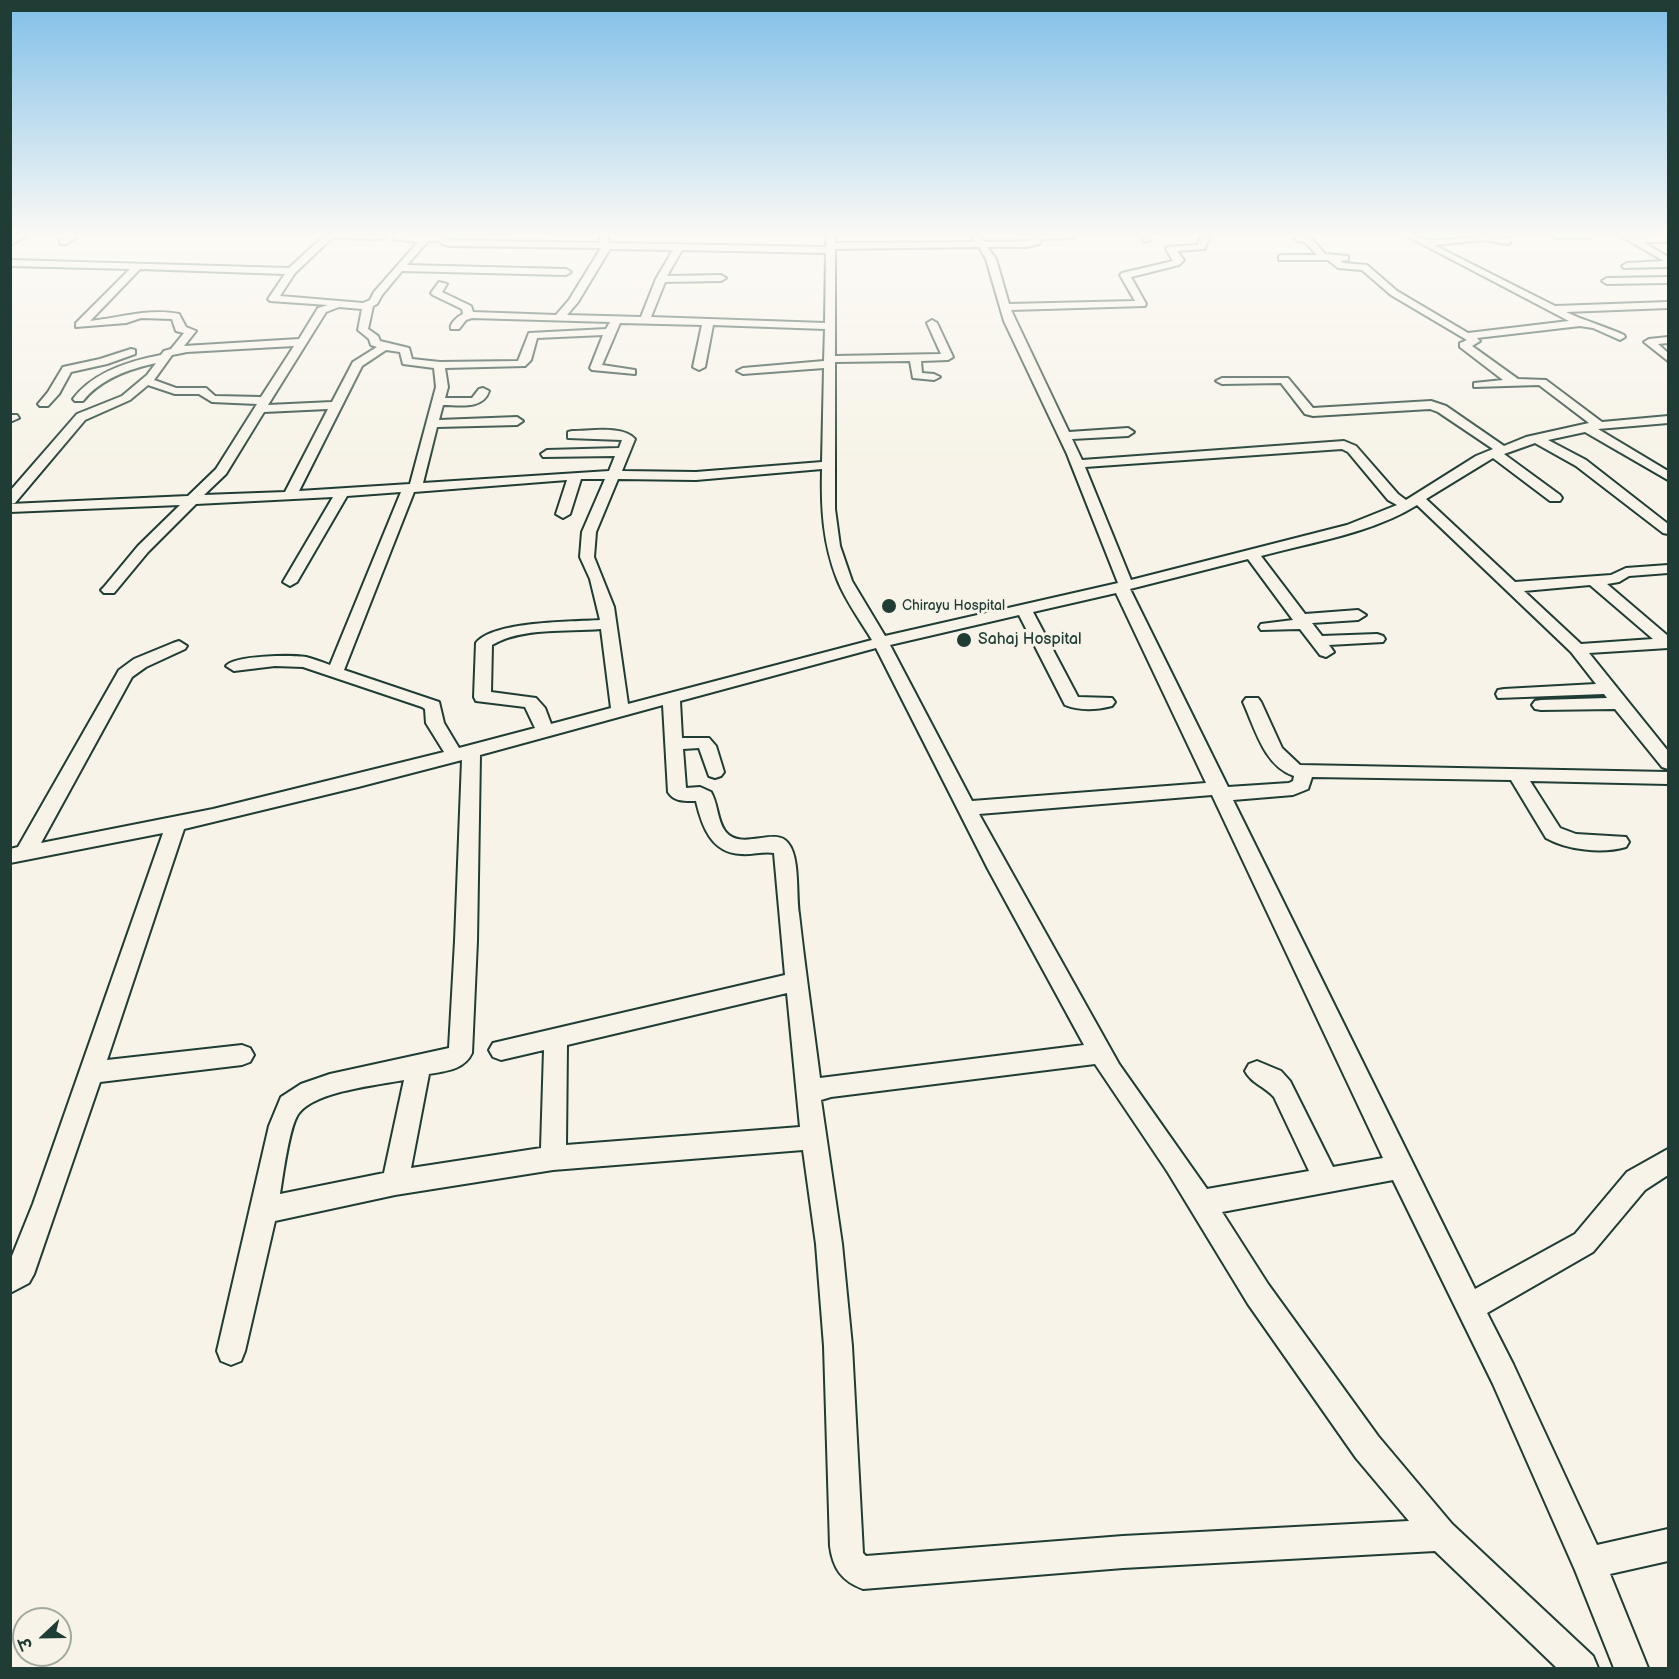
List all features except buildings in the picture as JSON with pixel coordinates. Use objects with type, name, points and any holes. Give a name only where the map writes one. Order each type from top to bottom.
[{"type":"street","points":[[10,500],[81,417],[121,401],[147,381],[190,331],[180,329],[181,325],[175,316],[147,315],[80,326],[92,313]]},
{"type":"street","points":[[109,590],[143,549],[221,471],[320,313]]},
{"type":"street","points":[[367,313],[363,330],[374,338],[375,343],[405,350],[407,362],[438,365],[521,364],[526,360],[533,335],[609,332]]},
{"type":"street","points":[[559,317],[562,313]]},
{"type":"street","points":[[645,321],[648,313]]},
{"type":"street","points":[[829,313],[828,509],[833,546],[845,580],[881,642],[966,808],[1101,1053],[1201,1203],[1258,1294],[1367,1447],[1442,1535],[1581,1668]]},
{"type":"street","points":[[1007,313],[1019,345],[1077,464],[1124,586],[1400,1167],[1503,1374],[1590,1563],[1631,1668]]},
{"type":"street","points":[[1428,313],[1475,341],[1465,346],[1516,382]]},
{"type":"street","points":[[1563,313],[1580,323]]},
{"type":"street","points":[[44,404],[53,394],[67,369],[109,360],[133,342],[147,315]]},
{"type":"street","points":[[455,327],[462,318],[468,316],[645,321],[688,318],[708,323],[829,326]]},
{"type":"street","points":[[617,320],[609,332],[596,368],[631,372]]},
{"type":"street","points":[[699,367],[708,323]]},
{"type":"street","points":[[742,371],[829,361],[948,357],[932,323]]},
{"type":"street","points":[[1466,336],[1580,323],[1595,325],[1620,337]]},
{"type":"street","points":[[1655,332],[1667,341]]},
{"type":"street","points":[[570,345],[575,333]]},
{"type":"street","points":[[1667,341],[1649,342],[1668,358]]},
{"type":"street","points":[[133,342],[171,353]]},
{"type":"street","points":[[79,399],[86,388],[116,373],[142,361],[171,353],[302,342]]},
{"type":"street","points":[[553,346],[604,344]]},
{"type":"street","points":[[290,496],[359,362],[385,347]]},
{"type":"street","points":[[915,358],[916,376],[934,377]]},
{"type":"street","points":[[335,672],[412,488],[442,387],[438,365]]},
{"type":"street","points":[[1222,381],[1284,380],[1309,411],[1313,412],[1431,405],[1442,409],[1555,498]]},
{"type":"street","points":[[147,381],[176,391],[202,390],[212,399],[263,405],[336,405]]},
{"type":"street","points":[[1478,385],[1542,382],[1594,427],[1668,476]]},
{"type":"street","points":[[437,402],[474,401],[481,397],[483,391]]},
{"type":"street","points":[[431,424],[517,421]]},
{"type":"street","points":[[18,855],[176,823],[358,781],[881,642],[1124,586],[1352,528],[1396,512],[1480,459],[1498,452],[1538,439],[1594,427],[1666,421]]},
{"type":"street","points":[[1063,436],[1128,432]]},
{"type":"street","points":[[572,435],[627,435],[629,439],[616,474],[589,532],[587,547],[587,557],[603,596],[620,711]]},
{"type":"street","points":[[1538,439],[1581,464],[1668,530]]},
{"type":"street","points":[[1077,464],[1344,445],[1352,449],[1393,497],[1412,502],[1512,587],[1577,649],[1668,763]]},
{"type":"street","points":[[547,454],[623,452]]},
{"type":"street","points":[[10,508],[290,496],[616,474],[690,476],[829,465]]},
{"type":"street","points":[[563,514],[575,477]]},
{"type":"street","points":[[290,582],[342,493]]},
{"type":"street","points":[[1251,553],[1322,647],[1377,639]]},
{"type":"street","points":[[1512,587],[1617,579],[1626,572],[1668,569]]},
{"type":"street","points":[[1594,581],[1668,643]]},
{"type":"street","points":[[1024,609],[1071,701],[1079,704],[1106,702]]},
{"type":"street","points":[[1267,627],[1358,615]]},
{"type":"street","points":[[545,731],[536,708],[530,702],[482,697],[483,646],[493,637],[512,632],[607,624]]},
{"type":"street","points":[[1577,649],[1668,643]]},
{"type":"street","points":[[18,855],[125,674],[140,663],[179,646]]},
{"type":"street","points":[[231,1351],[281,1126],[285,1112],[290,1105],[309,1092],[330,1085],[452,1059],[459,1053],[461,1046],[462,752],[435,723],[433,706],[316,665],[293,661],[265,661],[234,666]]},
{"type":"street","points":[[1503,694],[1607,689]]},
{"type":"street","points":[[1523,693],[1530,703],[1536,705],[1619,703]]},
{"type":"street","points":[[670,697],[677,792],[683,795],[700,794],[704,797],[711,825],[719,837],[734,847],[773,845],[782,848],[810,1095],[808,1103],[829,1244],[838,1346],[846,1546],[848,1560],[854,1569],[863,1572],[1123,1552],[1442,1535]]},
{"type":"street","points":[[1252,702],[1280,758],[1290,768],[1304,772],[1668,778]]},
{"type":"street","points":[[675,744],[703,742],[707,746],[714,772]]},
{"type":"street","points":[[966,808],[1220,791],[1293,789],[1301,784],[1304,772]]},
{"type":"street","points":[[1516,774],[1553,833],[1558,837],[1568,840],[1619,842]]},
{"type":"street","points":[[10,1280],[19,1273],[24,1264],[176,823]]},
{"type":"street","points":[[501,1050],[796,982]]},
{"type":"street","points":[[553,1158],[556,1037]]},
{"type":"street","points":[[810,1095],[817,1089],[831,1086],[1101,1053]]},
{"type":"street","points":[[91,1072],[242,1055]]},
{"type":"street","points":[[395,1183],[419,1066]]},
{"type":"street","points":[[1257,1071],[1273,1079],[1282,1089],[1326,1180]]},
{"type":"street","points":[[264,1210],[395,1183],[553,1158],[814,1138]]},
{"type":"street","points":[[1470,1308],[1584,1243],[1636,1181],[1668,1161]]},
{"type":"street","points":[[1201,1203],[1400,1167]]},
{"type":"street","points":[[1590,1563],[1668,1545]]},
{"type":"place","name":"Chirayu Hospital","points":[[889,606]]},
{"type":"place","name":"Sahaj Hospital","points":[[964,640]]}]
